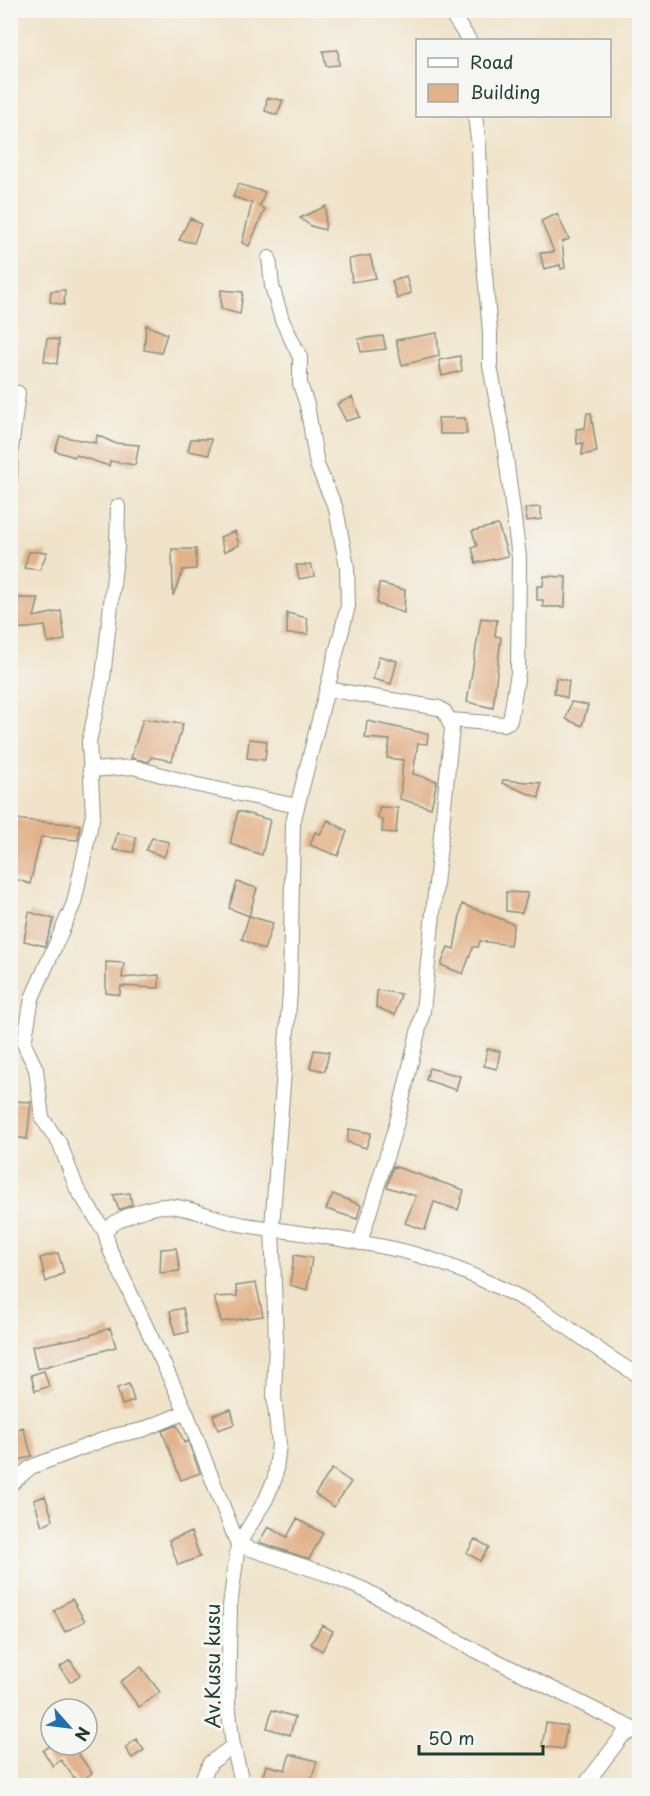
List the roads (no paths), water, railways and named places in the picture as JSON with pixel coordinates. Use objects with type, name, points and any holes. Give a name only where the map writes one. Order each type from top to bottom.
[{"type":"street","points":[[449,10],[468,39]]},
{"type":"street","points":[[450,720],[504,724],[510,721],[518,674],[519,557],[503,435],[490,366],[479,146],[475,117]]},
{"type":"street","points":[[238,1545],[266,1499],[275,1478],[278,1455],[272,1227],[290,992],[294,889],[292,848],[297,806],[348,606],[347,567],[336,509],[317,465],[307,405],[300,384],[300,357],[282,320],[272,286],[269,258]]},
{"type":"street","points":[[10,479],[18,393]]},
{"type":"street","points":[[118,506],[117,548],[103,678],[89,742],[93,814],[74,903],[32,998],[24,1044],[36,1069],[42,1118],[60,1144],[78,1188],[105,1232],[110,1250],[186,1412],[238,1545]]},
{"type":"street","points":[[327,689],[432,707],[445,712],[450,720],[451,740],[423,1011],[397,1122],[360,1243]]},
{"type":"street","points":[[90,770],[134,767],[193,784],[297,806]]},
{"type":"street","points":[[105,1232],[110,1224],[122,1218],[164,1206],[193,1209],[221,1220],[246,1225],[272,1227],[405,1251],[515,1295],[556,1318],[598,1351],[639,1376]]},
{"type":"street","points":[[10,1485],[31,1467],[113,1436],[142,1430],[186,1412]]},
{"type":"street","points":[[238,1545],[324,1573],[365,1590],[457,1641],[637,1730]]},
{"type":"street","name":"Av.Kusu kusu","points":[[238,1545],[230,1605],[228,1703],[233,1746],[243,1785]]},
{"type":"street","points":[[584,1785],[623,1735],[637,1730]]},
{"type":"street","points":[[199,1785],[210,1763],[233,1746]]}]
